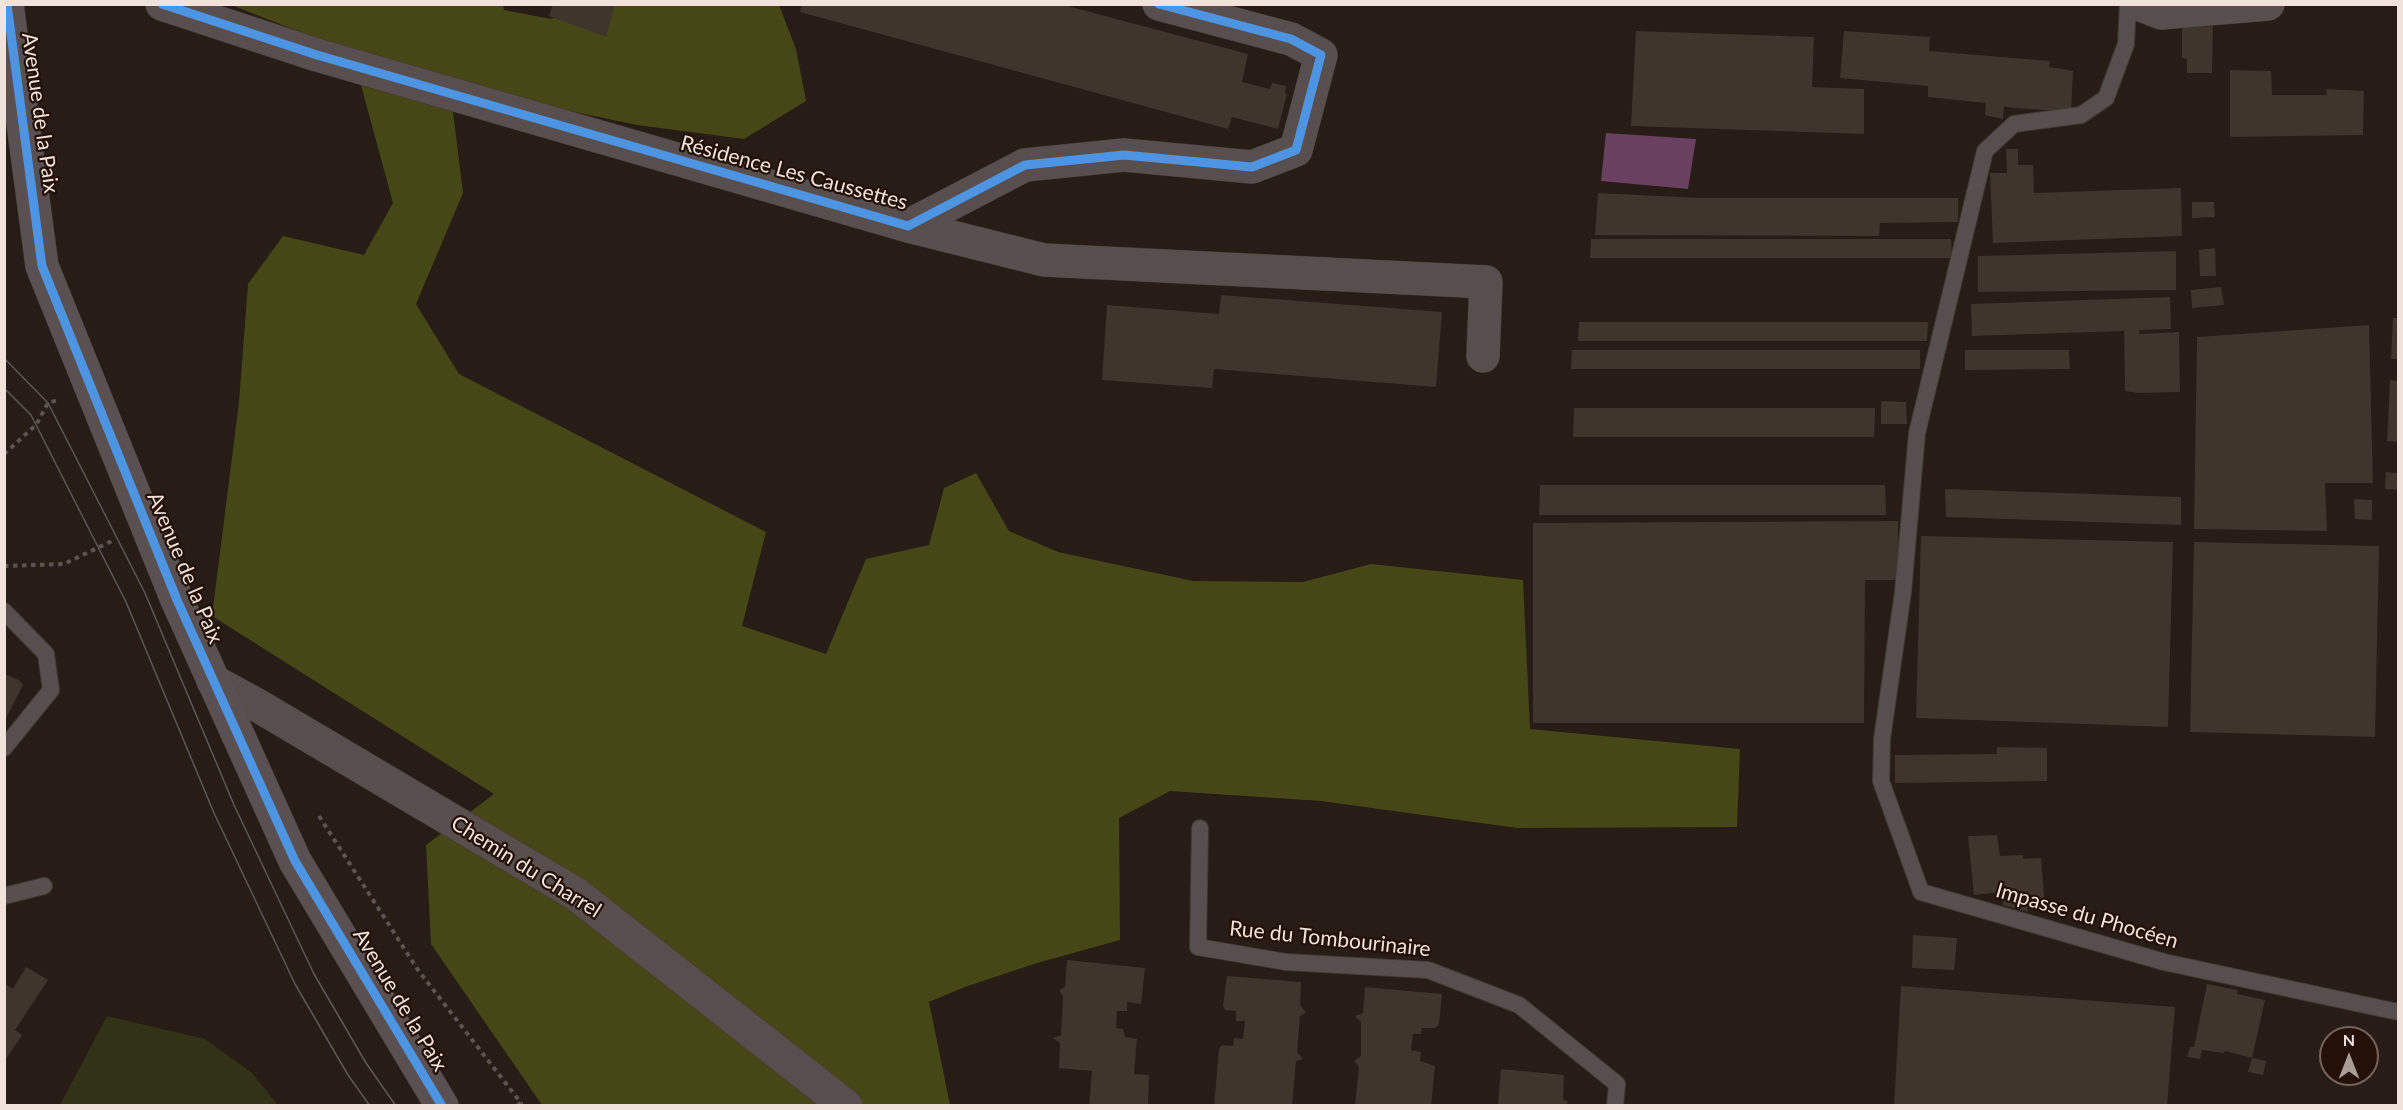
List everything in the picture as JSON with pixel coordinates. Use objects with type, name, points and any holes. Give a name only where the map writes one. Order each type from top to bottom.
[{"type":"street","name":"Avenue de la Paix","points":[[8,4],[42,266],[213,681],[295,861],[442,1106]]},
{"type":"street","name":"Résidence Les Caussettes","points":[[162,4],[317,56],[908,226],[1024,165],[1124,155],[1252,167],[1296,150],[1321,55],[1291,39],[1160,4]]},
{"type":"street","points":[[2138,4],[2161,13],[2268,4]]},
{"type":"street","points":[[908,226],[1044,260],[1486,282],[1483,356]]},
{"type":"street","name":"Chemin du Charrel","points":[[213,681],[576,894],[846,1106]]},
{"type":"lane","name":"Impasse du Phocéen","points":[[2128,4],[2126,44],[2106,98],[2081,115],[2014,124],[1985,151],[1917,433],[1903,592],[1882,739],[1881,781],[1921,892],[2164,962],[2398,1012]]},
{"type":"lane","points":[[4,611],[46,654],[51,690],[4,748]]},
{"type":"lane","name":"Rue du Tombourinaire","points":[[1200,828],[1198,947],[1286,962],[1428,970],[1519,1005],[1617,1084],[1615,1106]]},
{"type":"lane","points":[[4,896],[44,886]]},
{"type":"path","points":[[4,566],[64,564],[147,524]]},
{"type":"green space","points":[[107,1016],[205,1039],[252,1073],[278,1105],[60,1105]]},
{"type":"shaded area","points":[[503,4],[504,10],[551,19],[583,5],[779,5],[796,49],[806,101],[744,139],[637,125],[527,102],[451,96],[463,193],[416,304],[459,374],[766,532],[742,626],[826,654],[866,559],[929,545],[944,488],[976,473],[1009,531],[1058,552],[1193,581],[1303,582],[1371,564],[1523,580],[1530,729],[1740,749],[1737,827],[1517,828],[1321,801],[1170,791],[1119,818],[1120,940],[1037,963],[965,987],[929,1002],[950,1105],[542,1105],[431,944],[426,845],[494,794],[212,616],[239,402],[248,284],[283,236],[364,255],[393,203],[352,52],[231,5]]},
{"type":"shaded area","points":[[1606,133],[1696,139],[1688,189],[1601,181]]},
{"type":"building","points":[[553,4],[615,4],[606,37],[549,16]]},
{"type":"building","points":[[802,4],[1060,4],[1248,54],[1242,82],[1270,89],[1272,83],[1286,86],[1285,93],[1287,94],[1278,129],[1232,117],[1228,129],[800,12]]},
{"type":"building","points":[[2213,26],[2212,73],[2187,73],[2187,59],[2182,58],[2182,28]]},
{"type":"building","points":[[1636,31],[1814,37],[1812,87],[1864,89],[1864,134],[1631,126]]},
{"type":"building","points":[[1844,31],[1930,37],[1929,51],[2050,61],[2049,67],[2073,71],[2071,112],[2004,107],[2003,119],[1985,115],[1986,103],[1928,97],[1928,86],[1840,78]]},
{"type":"building","points":[[2230,70],[2271,71],[2272,95],[2327,95],[2326,89],[2364,91],[2363,135],[2230,137]]},
{"type":"building","points":[[2006,149],[2018,149],[2018,165],[2033,165],[2034,193],[2181,188],[2182,236],[1993,243],[1990,173],[2007,173]]},
{"type":"building","points":[[1598,193],[1701,198],[1958,198],[1958,222],[1880,223],[1879,236],[1595,235]]},
{"type":"building","points":[[2192,202],[2214,202],[2215,217],[2192,218]]},
{"type":"building","points":[[1591,239],[1951,239],[1952,258],[1590,258]]},
{"type":"building","points":[[2215,248],[2216,276],[2200,276],[2199,250]]},
{"type":"building","points":[[2176,251],[2176,290],[1978,292],[1978,256]]},
{"type":"building","points":[[2221,287],[2224,305],[2192,308],[2191,290]]},
{"type":"building","points":[[1221,295],[1442,312],[1436,387],[1214,369],[1212,388],[1102,380],[1107,305],[1219,314]]},
{"type":"building","points":[[2170,297],[2171,329],[2139,330],[2139,334],[2179,332],[2180,392],[2125,391],[2124,331],[1972,336],[1971,304]]},
{"type":"building","points":[[2393,318],[2398,318],[2398,359],[2391,359]]},
{"type":"building","points":[[1579,322],[1928,322],[1927,341],[1578,341]]},
{"type":"building","points":[[2369,325],[2373,483],[2325,483],[2327,531],[2194,529],[2197,337]]},
{"type":"building","points":[[1572,350],[1920,350],[1920,369],[1571,369]]},
{"type":"building","points":[[1965,350],[2069,350],[2070,369],[1965,370]]},
{"type":"building","points":[[2390,380],[2398,381],[2398,442],[2387,441]]},
{"type":"building","points":[[1881,401],[1906,402],[1907,424],[1881,424]]},
{"type":"building","points":[[1574,408],[1875,408],[1874,437],[1573,437]]},
{"type":"building","points":[[2386,472],[2398,473],[2398,490],[2385,489]]},
{"type":"building","points":[[1540,485],[1885,485],[1886,515],[1539,515]]},
{"type":"building","points":[[1945,489],[2181,497],[2181,525],[1946,517]]},
{"type":"building","points":[[2354,499],[2372,500],[2372,520],[2355,519]]},
{"type":"building","points":[[1898,521],[1898,580],[1865,580],[1864,723],[1533,723],[1533,523]]},
{"type":"building","points":[[1921,536],[2173,542],[2168,727],[1916,718]]},
{"type":"building","points":[[2194,542],[2379,546],[2375,737],[2190,732]]},
{"type":"building","points":[[4,674],[19,680],[23,685],[4,722]]},
{"type":"building","points":[[1997,747],[2047,748],[2047,781],[1895,783],[1895,755],[1997,754]]},
{"type":"building","points":[[1997,835],[2000,856],[2023,855],[2023,859],[2041,858],[2045,907],[2027,902],[2028,912],[2003,905],[2002,892],[1974,895],[1968,836]]},
{"type":"building","points":[[1913,935],[1957,938],[1954,970],[1912,968]]},
{"type":"building","points":[[1067,960],[1145,968],[1141,1004],[1127,1002],[1127,1011],[1117,1011],[1116,1028],[1123,1029],[1125,1037],[1137,1039],[1134,1074],[1149,1075],[1148,1106],[1089,1106],[1092,1071],[1059,1068],[1060,1043],[1053,1038],[1061,1035],[1063,996],[1059,990],[1065,987]]},
{"type":"building","points":[[26,967],[48,980],[15,1030],[22,1035],[4,1062],[4,983],[13,989]]},
{"type":"building","points":[[1227,976],[1301,982],[1300,1005],[1306,1013],[1300,1016],[1297,1052],[1303,1059],[1296,1061],[1292,1106],[1214,1106],[1219,1049],[1222,1045],[1233,1046],[1234,1038],[1243,1039],[1245,1021],[1236,1021],[1236,1011],[1225,1010],[1223,1006]]},
{"type":"building","points":[[2207,984],[2238,990],[2237,994],[2265,1000],[2252,1058],[2225,1051],[2224,1053],[2202,1050],[2200,1059],[2187,1057],[2190,1047],[2194,1047]]},
{"type":"building","points":[[1901,986],[2175,1007],[2167,1106],[1894,1106]]},
{"type":"building","points":[[1365,987],[1442,994],[1439,1024],[1435,1028],[1422,1028],[1421,1034],[1413,1034],[1411,1050],[1421,1052],[1420,1061],[1435,1066],[1431,1106],[1355,1106],[1359,1067],[1354,1061],[1361,1056],[1361,1022],[1355,1016],[1363,1013]]},
{"type":"building","points":[[2252,1058],[2266,1061],[2263,1075],[2248,1072]]},
{"type":"building","points":[[1501,1069],[1564,1075],[1563,1099],[1569,1102],[1563,1106],[1500,1106],[1498,1103]]},
{"type":"tram line","points":[[4,358],[48,403],[145,593],[234,805],[314,974],[366,1063],[396,1106]]},
{"type":"tram line","points":[[4,388],[31,415],[126,602],[214,813],[295,984],[348,1075],[370,1106]]},
{"type":"cycle path","points":[[7,4],[42,266],[177,600],[295,861],[442,1106]]},
{"type":"cycle path","points":[[162,4],[317,55],[908,226],[1025,165],[1124,155],[1252,167],[1296,150],[1321,55],[1291,39],[1159,4]]}]
